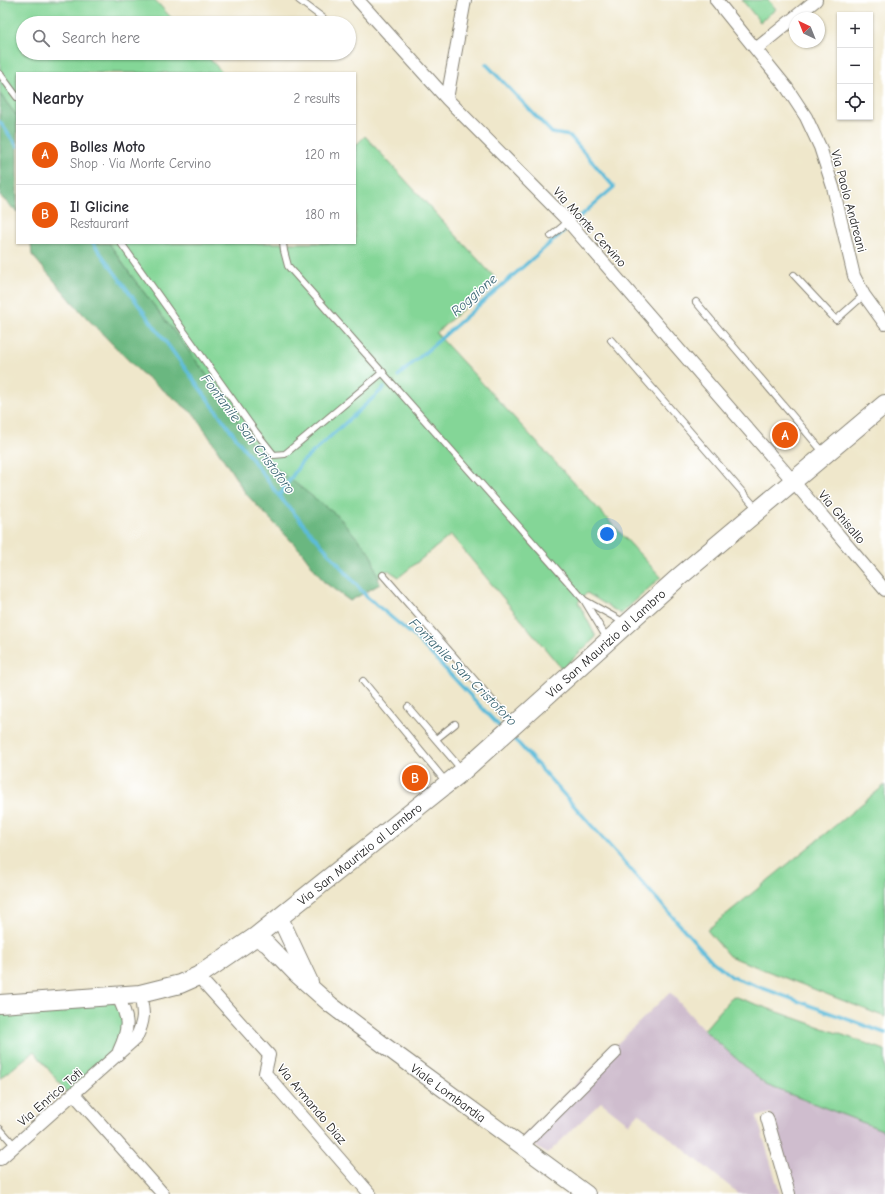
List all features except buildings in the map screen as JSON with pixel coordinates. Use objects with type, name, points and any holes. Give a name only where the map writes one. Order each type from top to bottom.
[{"type":"main road","name":"Via San Maurizio al Lambro","points":[[0,1004],[140,994],[180,984],[198,976],[256,937],[463,771],[679,577],[885,404]]},
{"type":"street","name":"Via Monte Cervino","points":[[358,0],[447,99],[568,222],[793,481]]},
{"type":"street","points":[[447,99],[465,0]]},
{"type":"street","name":"Via Paolo Andreani","points":[[716,0],[787,88],[806,117],[820,147],[833,187],[854,276],[864,295],[885,324]]},
{"type":"street","points":[[756,49],[816,0]]},
{"type":"street","name":"Via Ghisallo","points":[[793,481],[885,590]]},
{"type":"street","name":"Viale Lombardia","points":[[280,918],[313,989]]},
{"type":"street","name":"Viale Lombardia","points":[[256,937],[267,944],[296,974],[331,1005],[587,1194]]},
{"type":"street","name":"Via Armando Diaz","points":[[198,976],[269,1055],[265,1073],[370,1194]]},
{"type":"street","name":"Via Enrico Toti","points":[[0,1159],[136,1038],[142,1026],[143,1009],[140,994]]},
{"type":"street","name":"Via Enrico Toti","points":[[118,995],[127,1020],[126,1037],[118,1055]]},
{"type":"street","points":[[522,1146],[615,1052]]},
{"type":"street","points":[[74,1094],[163,1194]]},
{"type":"street","points":[[767,1118],[789,1194]]},
{"type":"lane","points":[[299,0],[320,16]]},
{"type":"lane","points":[[0,74],[16,96]]},
{"type":"lane","points":[[551,236],[568,222]]},
{"type":"lane","points":[[122,244],[255,431],[274,455],[285,454],[382,372]]},
{"type":"lane","points":[[283,244],[288,266],[584,600],[608,640]]},
{"type":"lane","points":[[794,275],[836,320],[864,295]]},
{"type":"lane","points":[[696,302],[825,454]]},
{"type":"lane","points":[[611,340],[758,510]]},
{"type":"lane","points":[[383,575],[508,730]]},
{"type":"lane","points":[[584,600],[626,624]]},
{"type":"lane","points":[[363,681],[447,784]]},
{"type":"lane","points":[[408,707],[463,771]]},
{"type":"lane","points":[[436,739],[455,724]]},
{"type":"lane","points":[[0,1129],[15,1146]]},
{"type":"shaded area","points":[[670,992],[704,1030],[766,1085],[885,1131],[885,1194],[795,1194],[771,1113],[757,1117],[780,1194],[739,1194],[639,1113],[629,1124],[601,1102],[547,1154],[522,1137]]},
{"type":"green space","points":[[0,0],[155,0],[170,16],[16,16],[16,60],[211,60],[222,72],[16,72],[16,115],[0,94]]},
{"type":"green space","points":[[742,0],[768,0],[776,9],[760,22]]},
{"type":"green space","points":[[0,94],[16,115],[16,211],[0,196]]},
{"type":"green space","points":[[365,136],[496,279],[436,333],[661,577],[621,614],[587,593],[578,602],[596,637],[562,669],[451,535],[399,577],[388,570],[379,578],[259,455],[216,387],[130,274],[110,244],[356,244],[356,145]]},
{"type":"green space","points":[[31,244],[110,244],[130,274],[216,387],[259,455],[339,517],[371,554],[380,584],[350,601],[324,582],[301,551],[246,494],[195,415],[139,371],[82,313],[32,255]]},
{"type":"green space","points":[[885,785],[885,1017],[729,956],[707,930]]},
{"type":"green space","points":[[733,996],[885,1050],[885,1131],[766,1085],[704,1030]]},
{"type":"green space","points":[[110,999],[118,1006],[124,1019],[119,1044],[67,1093],[34,1051],[0,1079],[0,1008]]},
{"type":"waterway","points":[[486,64],[552,133],[570,136],[614,187],[578,218]]},
{"type":"waterway","name":"Fontanile San Cristoforo","points":[[0,122],[16,145]]},
{"type":"waterway","name":"Roggione","points":[[398,376],[564,231]]},
{"type":"waterway","name":"Fontanile San Cristoforo","points":[[94,244],[279,496],[367,597],[415,637],[502,729]]},
{"type":"waterway","name":"Roggione","points":[[279,496],[301,463],[384,388]]},
{"type":"waterway","name":"Fontanile San Cristoforo","points":[[510,736],[519,744],[712,961],[732,977],[885,1033]]},
{"type":"place","name":"Bolles Moto","points":[[785,435]]},
{"type":"place","name":"Il Glicine","points":[[415,778]]}]
